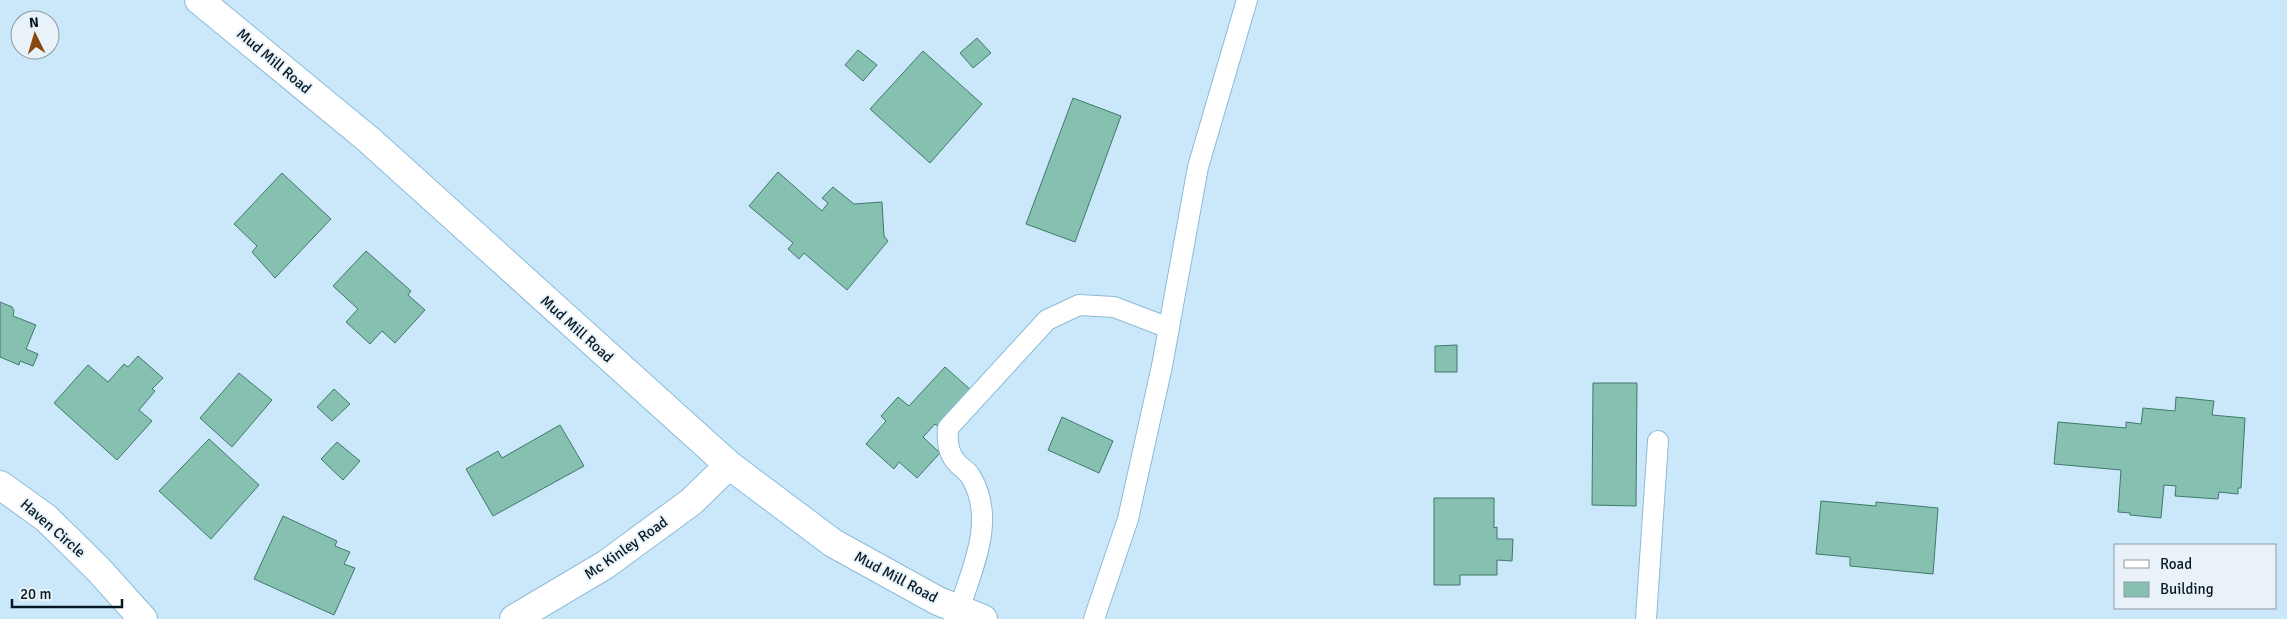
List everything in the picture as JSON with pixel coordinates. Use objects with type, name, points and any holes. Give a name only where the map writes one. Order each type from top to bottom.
[{"type":"street","name":"Mud Mill Road","points":[[200,0],[368,139],[729,465],[833,544],[938,601],[971,614]]},
{"type":"street","name":"Mc Kinley Road","points":[[514,619],[613,559],[691,502],[729,465]]},
{"type":"street","name":"Haven Circle","points":[[0,485],[46,518],[98,569],[143,619]]},
{"type":"lane","points":[[1094,619],[1128,519],[1169,328],[1198,167],[1247,0]]},
{"type":"lane","points":[[971,614],[981,541],[982,504],[970,475],[953,459],[947,444],[948,428],[1047,320],[1079,305],[1114,307],[1169,328]]},
{"type":"lane","points":[[1646,619],[1658,441]]},
{"type":"building","points":[[977,38],[991,53],[973,68],[960,53]]},
{"type":"building","points":[[858,50],[877,65],[863,81],[845,65]]},
{"type":"building","points":[[923,51],[982,104],[930,163],[870,109]]},
{"type":"building","points":[[1073,98],[1121,116],[1075,242],[1026,224]]},
{"type":"building","points":[[778,172],[822,211],[828,203],[822,198],[833,187],[854,204],[882,202],[884,236],[888,241],[847,290],[804,253],[799,259],[788,249],[793,243],[749,206]]},
{"type":"building","points":[[282,173],[331,219],[275,278],[252,252],[257,246],[234,224]]},
{"type":"building","points":[[366,251],[411,291],[408,295],[425,310],[395,343],[382,331],[370,344],[346,322],[358,309],[333,286]]},
{"type":"building","points":[[0,302],[12,307],[14,311],[13,316],[36,325],[26,349],[38,354],[33,366],[20,361],[19,365],[0,357]]},
{"type":"building","points":[[1457,345],[1457,372],[1435,372],[1435,346]]},
{"type":"building","points":[[138,356],[163,378],[152,389],[155,391],[139,410],[152,421],[117,460],[54,403],[88,365],[108,382],[124,364],[128,367]]},
{"type":"building","points":[[945,367],[972,391],[943,431],[935,424],[923,437],[940,453],[917,478],[899,462],[894,469],[866,444],[886,421],[881,416],[898,397],[909,406]]},
{"type":"building","points":[[239,373],[272,400],[232,447],[200,418]]},
{"type":"building","points":[[1593,383],[1637,383],[1636,506],[1592,505]]},
{"type":"building","points":[[334,389],[350,404],[332,421],[317,407]]},
{"type":"building","points":[[2176,397],[2214,401],[2212,415],[2245,418],[2241,488],[2238,488],[2238,494],[2219,492],[2218,499],[2175,496],[2176,486],[2164,485],[2161,518],[2130,515],[2130,513],[2118,512],[2121,470],[2054,464],[2058,422],[2126,428],[2126,422],[2141,424],[2143,408],[2175,411]]},
{"type":"building","points":[[1062,417],[1113,441],[1099,473],[1048,450]]},
{"type":"building","points":[[560,425],[584,466],[493,516],[466,469],[498,451],[502,458]]},
{"type":"building","points":[[209,439],[259,485],[211,539],[159,491]]},
{"type":"building","points":[[337,442],[360,461],[343,480],[321,459]]},
{"type":"building","points":[[1434,498],[1494,498],[1494,528],[1497,527],[1497,539],[1513,539],[1512,561],[1497,560],[1497,575],[1460,575],[1460,585],[1434,585]]},
{"type":"building","points":[[1821,501],[1876,506],[1876,502],[1938,508],[1933,574],[1850,566],[1850,557],[1816,554]]},
{"type":"building","points":[[283,516],[337,541],[335,546],[350,552],[344,564],[355,568],[334,615],[254,579]]}]
